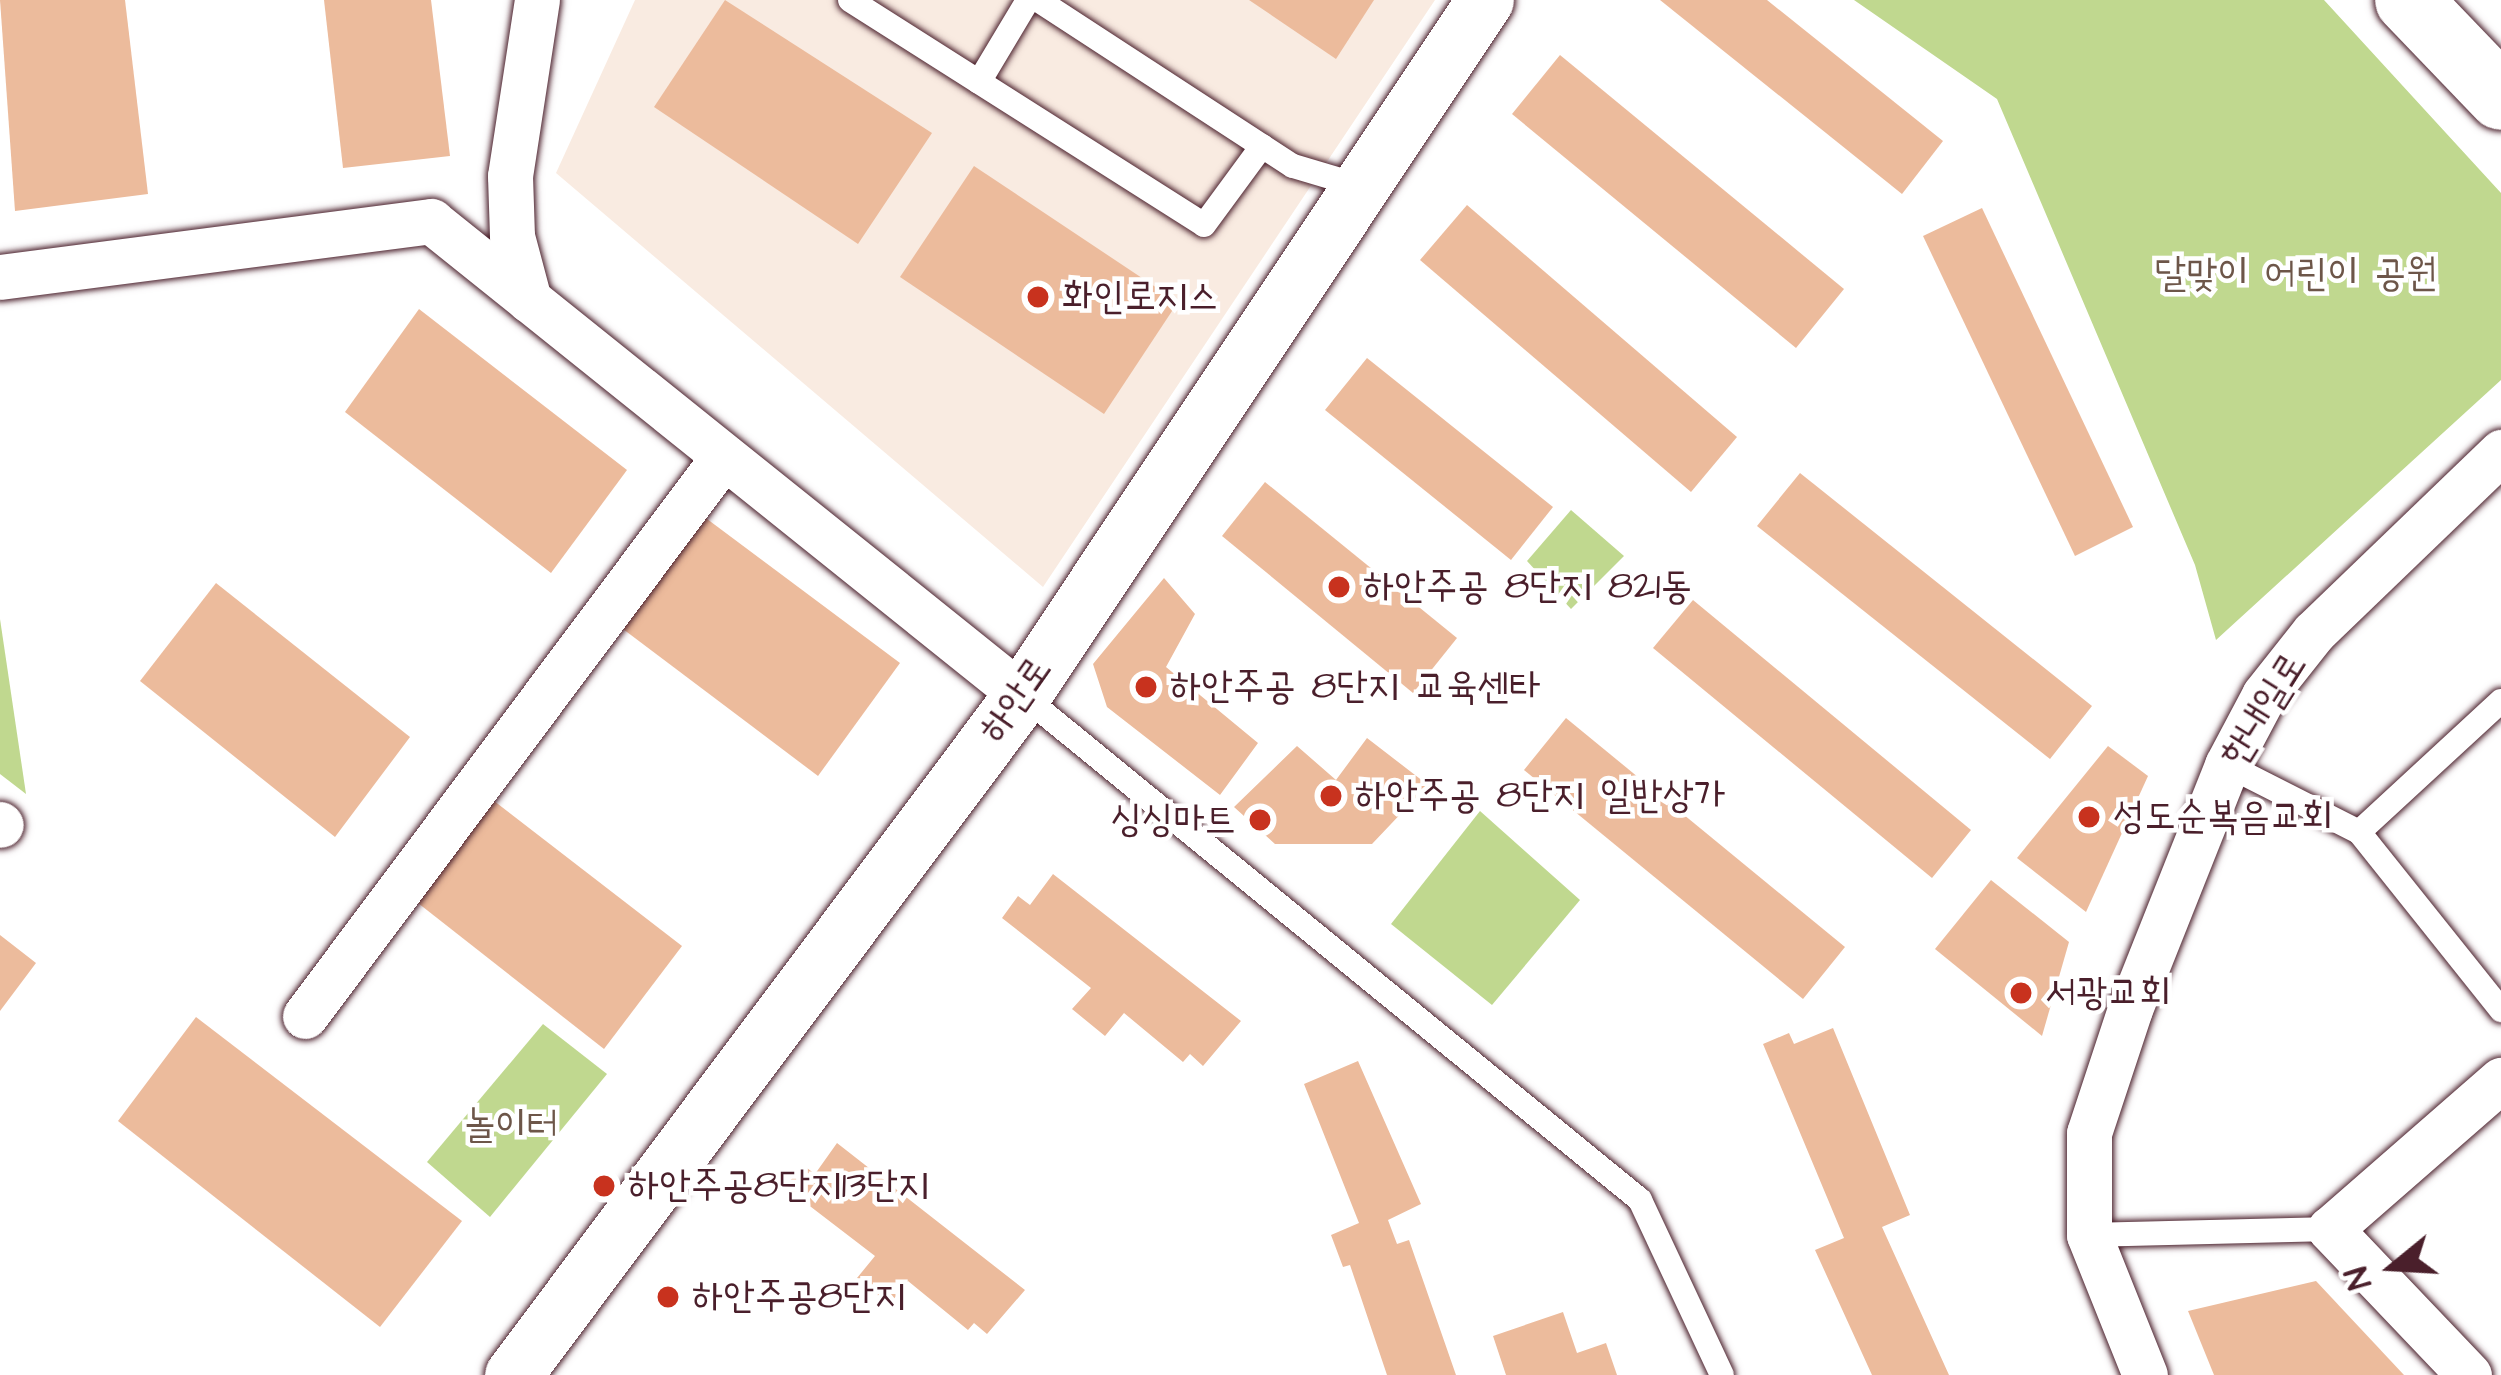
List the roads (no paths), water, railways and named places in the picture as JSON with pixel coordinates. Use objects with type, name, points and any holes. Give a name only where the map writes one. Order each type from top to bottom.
[{"type":"main road","points":[[2408,0],[2501,98]]},
{"type":"street","points":[[529,300],[512,236],[510,176],[536,0]]},
{"type":"street","name":"하안로","points":[[513,1375],[1022,694],[1357,185],[1485,0]]},
{"type":"street","points":[[0,277],[431,221],[1022,694]]},
{"type":"street","name":"한내일로","points":[[2145,1375],[2089,1235],[2089,1133],[2227,765],[2264,695],[2314,632],[2501,452]]},
{"type":"street","points":[[305,1016],[724,456]]},
{"type":"street","points":[[2469,1375],[2330,1229],[2501,1080]]},
{"type":"lane","points":[[850,0],[1204,225],[1262,146]]},
{"type":"lane","points":[[979,82],[1028,0]]},
{"type":"lane","points":[[1038,0],[1293,166],[1357,185]]},
{"type":"lane","points":[[1022,694],[1640,1200],[1677,1264],[1722,1375]]},
{"type":"lane","points":[[2359,832],[2501,701]]},
{"type":"lane","points":[[2227,765],[2359,832],[2501,1010]]},
{"type":"lane","points":[[2089,1235],[2330,1229]]},
{"type":"place","name":"화인로지스","points":[[1038,297]]},
{"type":"place","name":"하안주공 8단지 821동","points":[[1339,587]]},
{"type":"place","name":"하안주공 8단지 교육센타","points":[[1146,687]]},
{"type":"place","name":"하안주공 8단지 일반상가","points":[[1331,796]]},
{"type":"place","name":"성도순복음교회","points":[[2089,817]]},
{"type":"place","name":"싱싱마트","points":[[1260,820]]},
{"type":"place","name":"서광교회","points":[[2021,993]]},
{"type":"place","name":"하안주공8단지13단지","points":[[604,1186]]},
{"type":"place","name":"하안주공8단지","points":[[668,1297]]},
{"type":"park label","name":"달맞이 어린이 공원","points":[[2296,274]]},
{"type":"park label","name":"놀이터","points":[[511,1126]]}]
